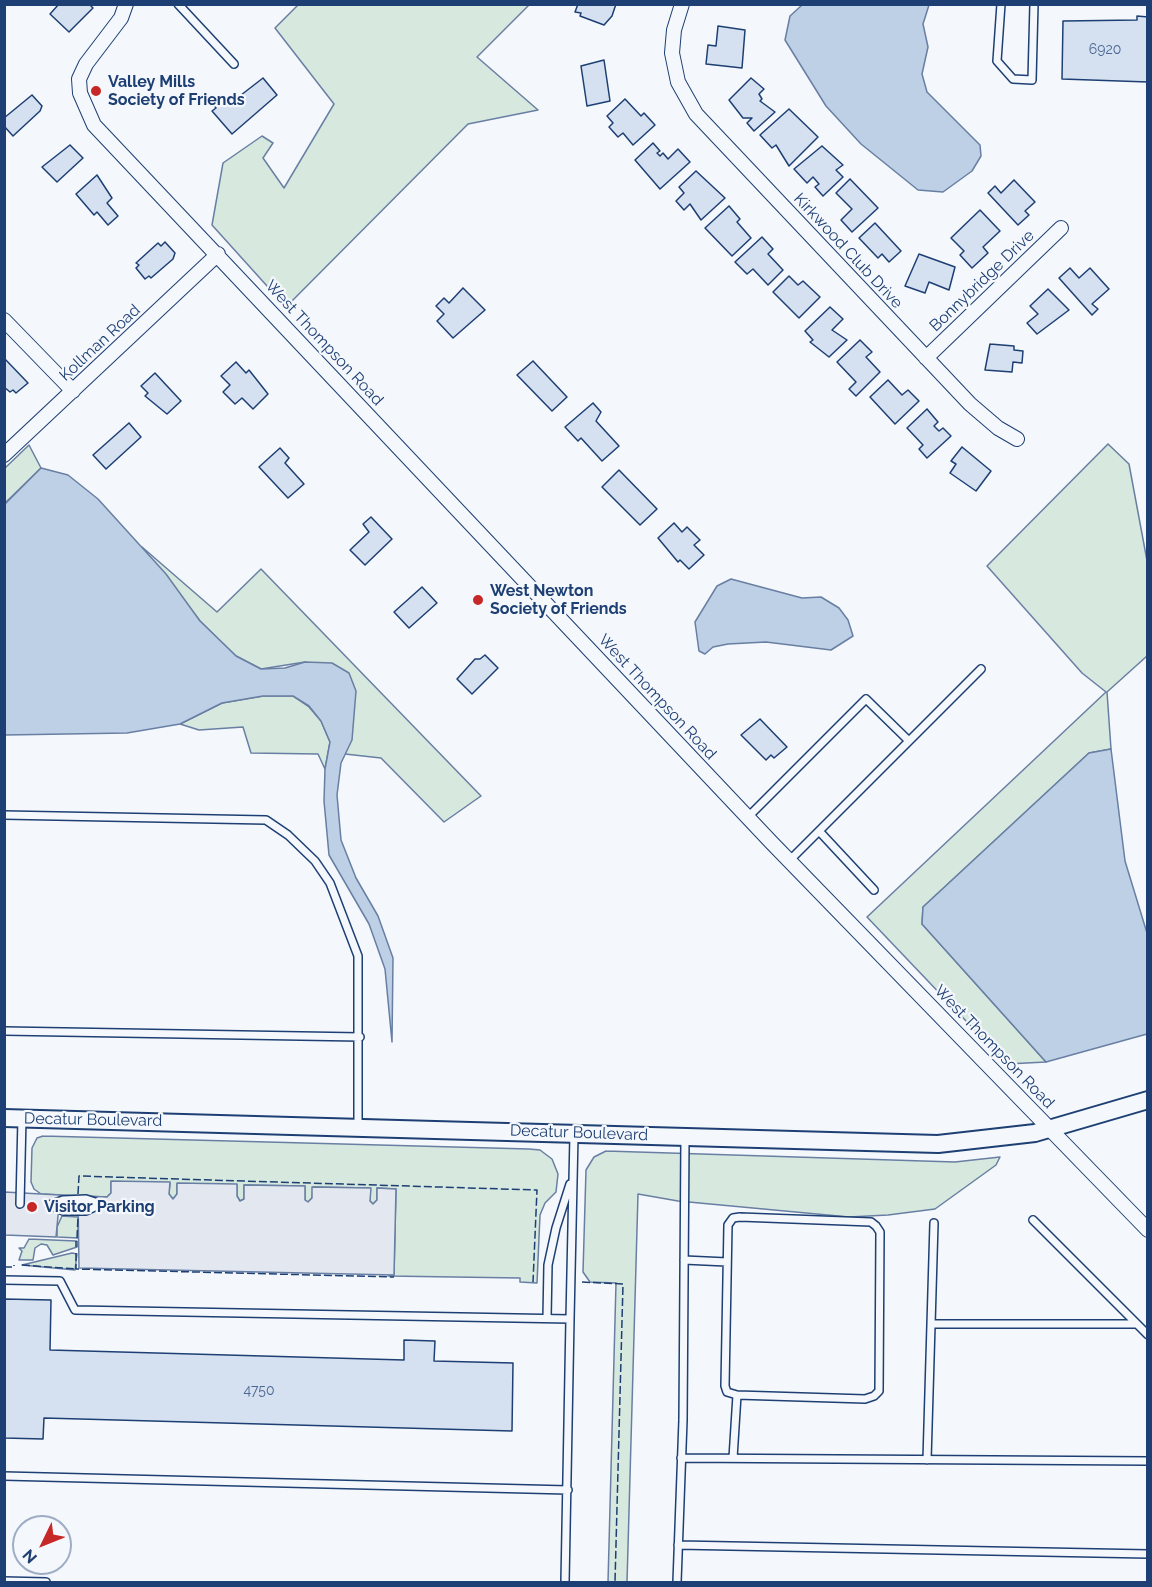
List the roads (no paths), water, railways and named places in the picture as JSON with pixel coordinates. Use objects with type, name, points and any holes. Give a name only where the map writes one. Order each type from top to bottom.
[{"type":"street","name":"West Thompson Road","points":[[126,4],[121,18],[86,64],[79,79],[80,93],[94,125],[789,861],[1148,1230]]},
{"type":"street","name":"Kirkwood Club Drive","points":[[682,4],[674,30],[672,53],[674,69],[680,88],[696,114],[926,358],[988,420],[1017,438]]},
{"type":"street","name":"Bonnybridge Drive","points":[[926,358],[1061,228]]},
{"type":"street","name":"Kollman Road","points":[[4,455],[218,254]]},
{"type":"street","points":[[4,320],[73,391]]},
{"type":"street","name":"Decatur Boulevard","points":[[4,1118],[955,1143],[1051,1129],[1148,1100]]},
{"type":"lane","points":[[178,4],[234,64]]},
{"type":"lane","points":[[1000,4],[997,62],[1013,78],[1032,80],[1034,4]]},
{"type":"lane","points":[[789,861],[981,669]]},
{"type":"lane","points":[[748,817],[866,699],[909,741]]},
{"type":"lane","points":[[4,814],[266,820],[288,834],[315,861],[330,883],[358,956],[360,1037],[358,1127]]},
{"type":"lane","points":[[819,831],[874,890]]},
{"type":"lane","points":[[4,1031],[360,1037]]},
{"type":"lane","points":[[20,1204],[22,1118]]},
{"type":"lane","points":[[565,1582],[574,1133]]},
{"type":"lane","points":[[677,1582],[685,1136]]},
{"type":"lane","points":[[547,1318],[548,1265],[556,1228],[573,1176]]},
{"type":"lane","points":[[86,1199],[102,1204],[86,1211],[63,1211],[49,1205],[63,1200],[86,1199]]},
{"type":"lane","points":[[734,1218],[871,1222],[880,1232],[879,1391],[874,1396],[865,1399],[737,1395],[727,1392],[725,1386],[728,1225],[734,1218]]},
{"type":"lane","points":[[1032,1220],[1148,1335]]},
{"type":"lane","points":[[927,1460],[934,1223]]},
{"type":"lane","points":[[684,1260],[727,1262]]},
{"type":"lane","points":[[4,1280],[60,1281],[75,1310],[570,1319]]},
{"type":"lane","points":[[932,1324],[1136,1323]]},
{"type":"lane","points":[[733,1458],[737,1395]]},
{"type":"lane","points":[[681,1458],[1148,1461]]},
{"type":"lane","points":[[4,1476],[568,1490]]},
{"type":"lane","points":[[678,1545],[1148,1554]]},
{"type":"lane","points":[[4,1581],[46,1582]]},
{"type":"water","points":[[802,5],[929,5],[923,24],[928,47],[922,74],[927,92],[980,145],[981,156],[972,171],[943,192],[918,190],[861,144],[826,106],[785,40],[790,16]]},
{"type":"water","points":[[41,468],[68,475],[98,499],[166,574],[200,621],[236,656],[261,669],[285,668],[305,662],[332,663],[349,673],[356,691],[352,740],[341,763],[337,795],[341,840],[356,878],[378,916],[393,958],[392,1042],[385,969],[369,924],[329,855],[324,801],[325,769],[330,742],[321,721],[309,706],[293,696],[263,696],[222,703],[180,724],[127,733],[5,735],[5,504]]},
{"type":"water","points":[[731,579],[802,598],[821,597],[839,608],[848,620],[853,636],[831,650],[766,642],[728,644],[713,647],[705,654],[699,651],[695,622],[717,586]]},
{"type":"water","points":[[1111,749],[1125,861],[1147,933],[1147,1034],[1046,1062],[922,924],[923,907],[1089,753]]},
{"type":"place","name":"Valley Mills Society of Friends","points":[[96,91]]},
{"type":"place","name":"West Newton Society of Friends","points":[[478,600]]},
{"type":"place","name":"Visitor Parking","points":[[32,1207]]}]
